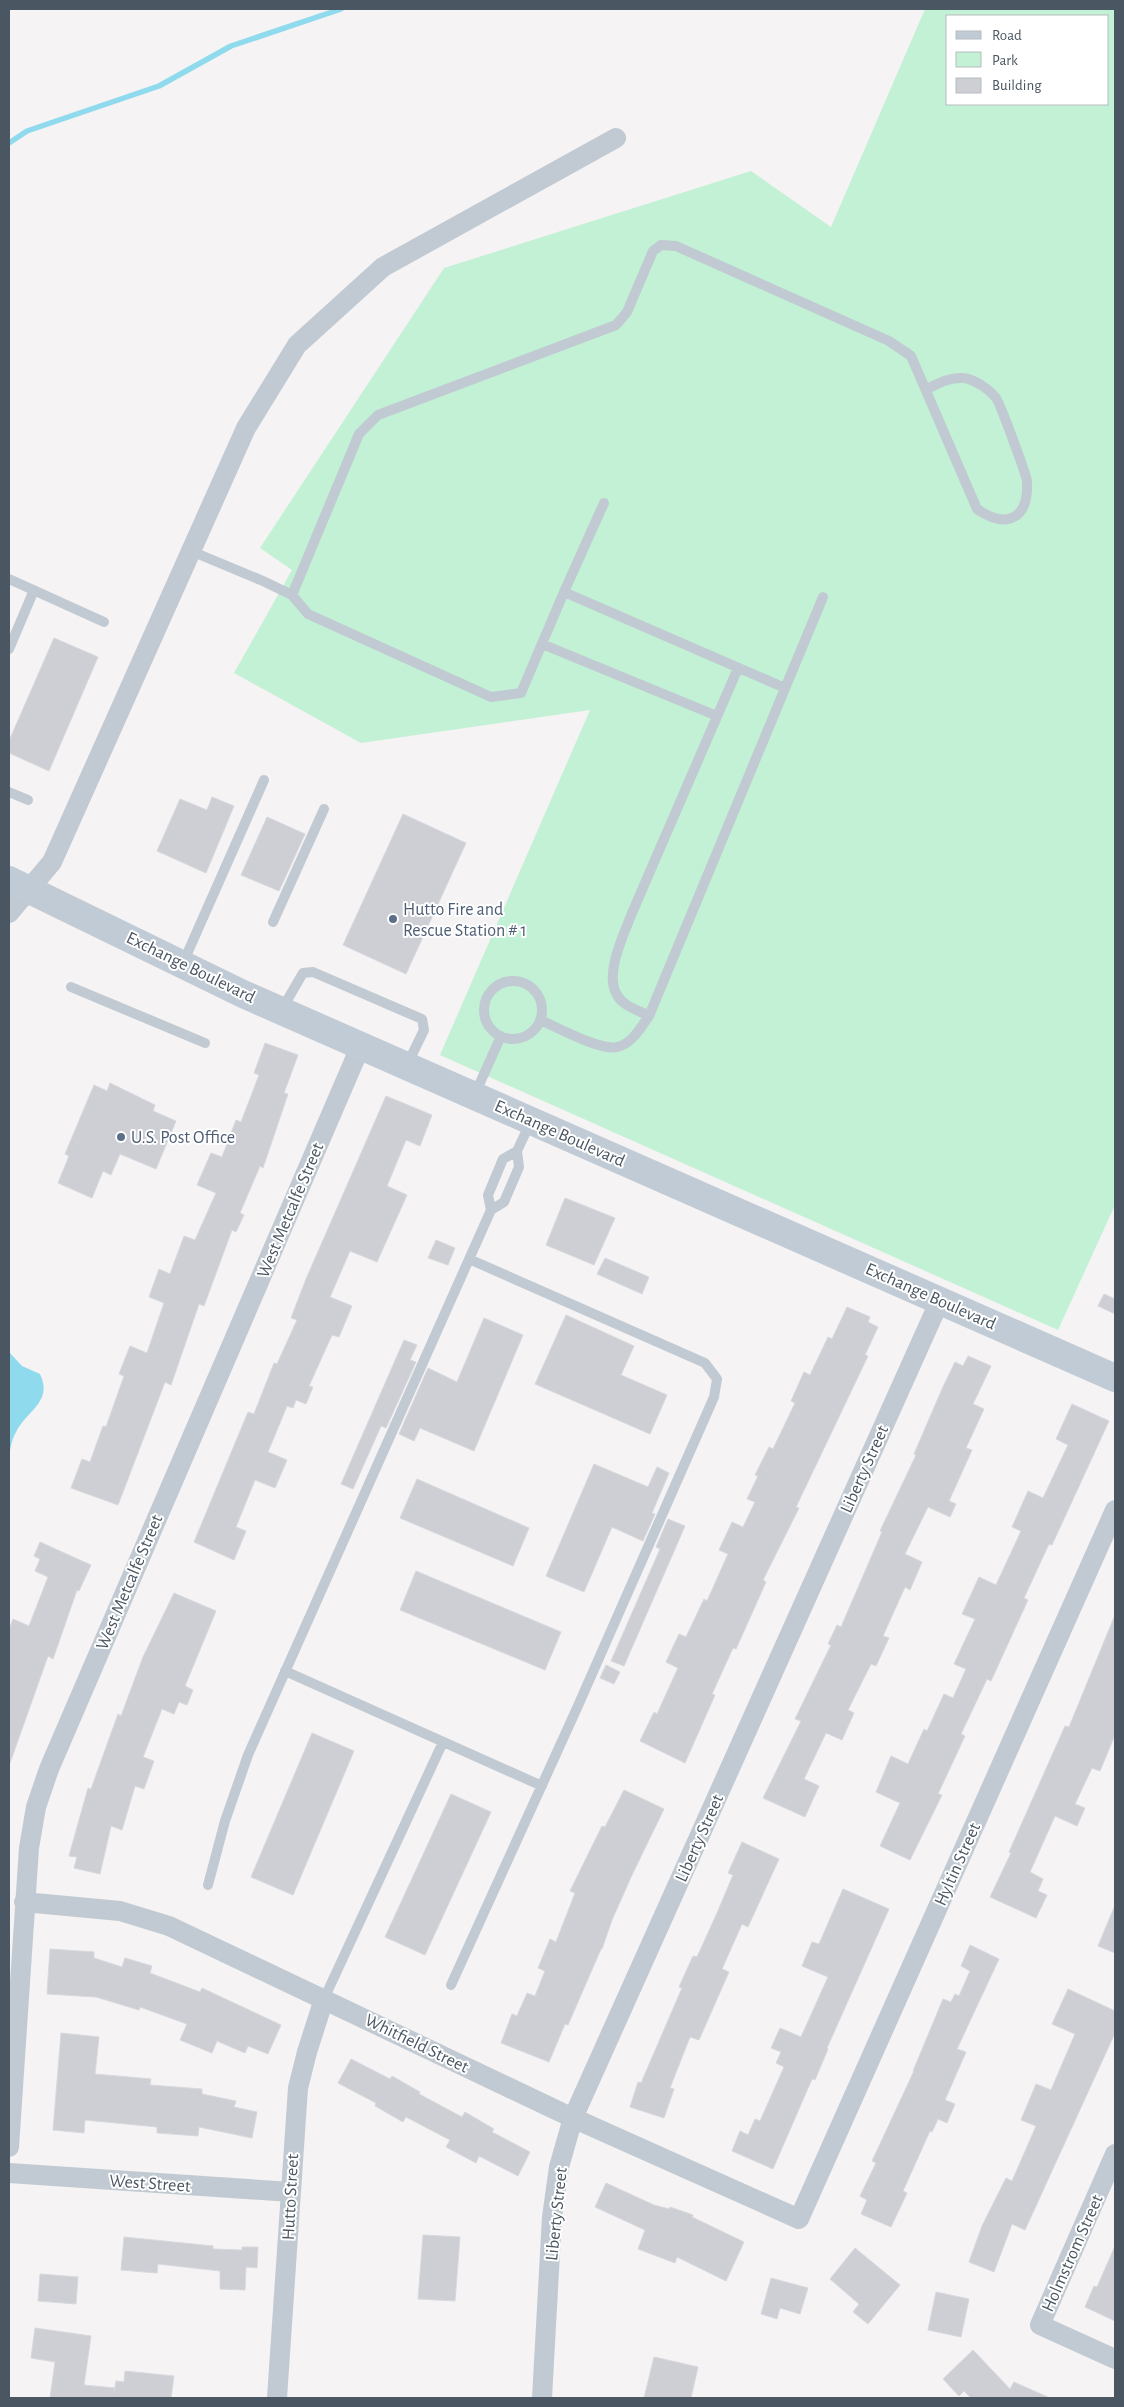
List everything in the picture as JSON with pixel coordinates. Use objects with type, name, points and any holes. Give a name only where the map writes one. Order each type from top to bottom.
[{"type":"street","points":[[9,913],[20,884],[52,862],[246,428],[298,345],[383,267],[616,138]]},
{"type":"street","name":"Exchange Boulevard","points":[[20,884],[182,964],[282,1010],[1115,1378]]},
{"type":"street","name":"West Metcalfe Street","points":[[9,2147],[29,1848],[33,1823],[49,1769],[361,1045]]},
{"type":"street","name":"Liberty Street","points":[[542,2398],[552,2217],[559,2167],[573,2118],[940,1300]]},
{"type":"street","name":"Hyltin Street","points":[[799,2219],[1115,1510]]},
{"type":"street","name":"Whitfield Street","points":[[24,1902],[120,1911],[168,1926],[573,2118],[799,2219]]},
{"type":"street","name":"Hutto Street","points":[[277,2398],[298,2088],[324,1999]]},
{"type":"street","name":"Holmstrom Street","points":[[1115,2154],[1040,2325],[1115,2359]]},
{"type":"street","name":"West Street","points":[[9,2173],[291,2192]]},
{"type":"lane","points":[[292,595],[359,434],[378,415],[616,325],[627,312],[653,251],[661,245],[676,246],[889,341],[911,356],[978,509],[991,518],[1005,521],[1019,514],[1026,498],[1027,479],[996,398],[982,386],[964,378],[947,379],[927,389]]},
{"type":"lane","points":[[191,551],[263,580],[292,595],[308,614],[491,697],[521,693],[604,503]]},
{"type":"lane","points":[[9,579],[104,622]]},
{"type":"lane","points":[[9,649],[34,590]]},
{"type":"lane","points":[[564,592],[785,688]]},
{"type":"lane","points":[[540,1020],[602,1046],[616,1048],[632,1039],[649,1016],[823,597]]},
{"type":"lane","points":[[542,644],[717,716]]},
{"type":"lane","points":[[649,1016],[625,1004],[616,995],[612,979],[617,953],[632,913],[738,668]]},
{"type":"lane","points":[[182,964],[264,780]]},
{"type":"lane","points":[[9,792],[28,800]]},
{"type":"lane","points":[[273,922],[324,809]]},
{"type":"lane","points":[[282,1010],[303,973],[313,972],[404,1011],[422,1019],[424,1030],[407,1065]]},
{"type":"lane","points":[[522,982],[537,993],[542,1011],[540,1020],[536,1028],[520,1038],[501,1036],[487,1023],[485,1004],[489,995],[503,983],[522,982]]},
{"type":"lane","points":[[71,987],[205,1044]]},
{"type":"lane","points":[[475,1095],[501,1036]]},
{"type":"lane","points":[[208,1885],[225,1821],[248,1755],[491,1210],[504,1202],[519,1166],[517,1151],[531,1120]]},
{"type":"lane","points":[[491,1210],[488,1195],[503,1159],[517,1151]]},
{"type":"lane","points":[[451,1985],[577,1708],[714,1397],[717,1379],[705,1363],[469,1259]]},
{"type":"lane","points":[[285,1671],[542,1786]]},
{"type":"lane","points":[[324,1999],[444,1742]]},
{"type":"green space","points":[[925,9],[1115,9],[1115,1205],[1058,1330],[440,1055],[590,710],[361,743],[234,673],[292,570],[260,548],[444,268],[751,171],[831,227]]},
{"type":"water","points":[[9,1352],[22,1366],[40,1374],[43,1392],[41,1399],[14,1436],[9,1455]]},
{"type":"building","points":[[54,638],[98,657],[49,771],[9,753],[9,741]]},
{"type":"building","points":[[212,797],[234,806],[206,873],[157,851],[180,799],[207,810]]},
{"type":"building","name":"Hutto Fire and Rescue Station # 1","points":[[403,814],[466,843],[406,974],[343,945]]},
{"type":"building","points":[[267,817],[305,834],[279,891],[241,875]]},
{"type":"building","points":[[265,1043],[298,1055],[284,1093],[288,1094],[263,1168],[260,1166],[240,1213],[244,1215],[236,1232],[232,1230],[204,1306],[199,1304],[171,1385],[165,1382],[118,1505],[71,1488],[82,1459],[90,1462],[103,1426],[106,1427],[124,1376],[119,1374],[130,1346],[147,1353],[164,1303],[149,1297],[159,1269],[170,1274],[184,1236],[195,1240],[216,1193],[197,1185],[211,1153],[222,1157],[236,1120],[241,1122],[259,1075],[254,1073]]},
{"type":"building","name":"U.S. Post Office","points":[[110,1083],[155,1105],[153,1111],[176,1121],[156,1169],[120,1154],[111,1175],[103,1171],[92,1198],[58,1183],[69,1156],[65,1154],[94,1085],[107,1091]]},
{"type":"building","points":[[386,1096],[432,1115],[420,1146],[406,1140],[387,1186],[407,1195],[377,1262],[350,1251],[330,1297],[352,1306],[339,1337],[332,1335],[309,1386],[313,1387],[306,1404],[296,1400],[293,1408],[287,1406],[268,1452],[287,1460],[275,1488],[255,1480],[236,1527],[246,1531],[234,1560],[194,1542],[248,1412],[254,1414],[274,1363],[277,1364],[297,1320],[291,1318],[306,1279]]},
{"type":"building","points":[[565,1198],[615,1218],[594,1265],[546,1245]]},
{"type":"building","points":[[436,1240],[455,1248],[448,1265],[428,1258]]},
{"type":"building","points":[[605,1258],[649,1277],[642,1294],[597,1274]]},
{"type":"building","points":[[1104,1294],[1115,1299],[1115,1314],[1098,1306]]},
{"type":"building","points":[[847,1307],[870,1317],[868,1322],[878,1327],[865,1355],[868,1356],[796,1507],[799,1508],[763,1580],[766,1582],[736,1649],[733,1648],[712,1694],[715,1695],[685,1763],[640,1741],[654,1712],[657,1714],[678,1668],[666,1662],[679,1634],[686,1637],[704,1599],[707,1601],[728,1554],[719,1550],[732,1522],[743,1527],[755,1502],[747,1499],[758,1476],[755,1475],[769,1447],[773,1449],[795,1403],[791,1401],[804,1372],[810,1375],[828,1337],[832,1339]]},
{"type":"building","points":[[566,1315],[634,1346],[621,1375],[667,1395],[650,1434],[535,1384]]},
{"type":"building","points":[[484,1318],[523,1335],[474,1451],[420,1428],[414,1441],[399,1434],[428,1368],[457,1382]]},
{"type":"building","points":[[404,1340],[417,1345],[410,1360],[416,1362],[386,1428],[381,1426],[353,1489],[341,1484]]},
{"type":"building","points":[[968,1356],[991,1366],[973,1404],[984,1409],[966,1448],[972,1450],[949,1501],[956,1504],[950,1517],[928,1507],[905,1554],[922,1562],[910,1590],[905,1587],[883,1636],[889,1638],[876,1666],[871,1664],[848,1710],[854,1713],[842,1740],[826,1733],[804,1779],[819,1786],[805,1817],[763,1798],[801,1721],[795,1719],[831,1645],[828,1644],[837,1625],[841,1627],[882,1532],[880,1531],[916,1455],[914,1454],[942,1389],[955,1362],[963,1366]]},
{"type":"building","points":[[1072,1404],[1109,1421],[1052,1545],[1049,1544],[1024,1598],[1028,1600],[991,1681],[987,1679],[961,1734],[965,1736],[938,1794],[942,1795],[910,1860],[880,1846],[900,1803],[876,1792],[891,1756],[908,1764],[924,1729],[927,1731],[944,1694],[953,1698],[966,1669],[954,1664],[975,1619],[962,1614],[979,1577],[996,1585],[1021,1531],[1012,1527],[1028,1491],[1043,1498],[1068,1445],[1056,1439]]},
{"type":"building","points":[[594,1464],[648,1487],[657,1467],[669,1473],[652,1513],[655,1514],[643,1541],[612,1527],[584,1592],[546,1576]]},
{"type":"building","points":[[417,1479],[529,1528],[513,1566],[400,1518]]},
{"type":"building","points":[[668,1519],[685,1526],[624,1666],[611,1661],[660,1549],[656,1547]]},
{"type":"building","points":[[40,1542],[91,1565],[79,1591],[77,1590],[53,1659],[48,1656],[10,1763],[9,1629],[13,1619],[29,1626],[48,1577],[35,1571],[40,1559],[34,1556]]},
{"type":"building","points":[[416,1571],[561,1632],[545,1670],[400,1610]]},
{"type":"building","points":[[174,1593],[216,1611],[185,1686],[193,1690],[187,1705],[179,1702],[174,1714],[162,1709],[143,1757],[154,1761],[144,1789],[135,1786],[122,1830],[111,1826],[100,1874],[74,1868],[77,1857],[69,1856],[88,1788],[91,1789],[118,1714],[121,1716],[143,1657]]},
{"type":"building","points":[[1115,1615],[1115,1735],[1100,1771],[1092,1768],[1075,1804],[1085,1808],[1077,1826],[1055,1816],[1030,1872],[1043,1879],[1038,1891],[1047,1895],[1036,1918],[990,1897],[1011,1853],[1009,1852],[1065,1726],[1069,1727]]},
{"type":"building","points":[[606,1665],[620,1672],[614,1684],[600,1678]]},
{"type":"building","points":[[312,1733],[354,1751],[293,1895],[251,1877]]},
{"type":"building","points":[[624,1790],[664,1809],[612,1920],[602,1949],[568,2025],[565,2024],[549,2062],[501,2043],[512,2014],[517,2016],[527,1993],[535,1996],[545,1971],[538,1968],[550,1939],[556,1942],[575,1893],[570,1891],[602,1826],[605,1827]]},
{"type":"building","points":[[451,1794],[491,1812],[425,1955],[385,1937]]},
{"type":"building","points":[[742,1842],[779,1859],[748,1927],[742,1924],[722,1969],[729,1972],[699,2040],[690,2037],[670,2088],[674,2089],[664,2118],[630,2107],[638,2082],[641,2083],[682,1988],[679,1987],[693,1956],[697,1957],[717,1913],[733,1875],[728,1873]]},
{"type":"building","points":[[843,1889],[889,1909],[827,2048],[815,2080],[812,2079],[773,2169],[732,2151],[740,2131],[748,2135],[755,2119],[760,2121],[784,2067],[776,2063],[781,2052],[771,2048],[780,2028],[801,2037],[828,1977],[802,1966],[812,1942],[819,1944]]},
{"type":"building","points":[[1115,1905],[1115,1953],[1098,1946]]},
{"type":"building","points":[[970,1945],[999,1959],[957,2049],[966,2052],[945,2100],[955,2104],[947,2123],[938,2119],[932,2132],[930,2131],[903,2191],[907,2193],[891,2227],[861,2214],[867,2200],[860,2196],[876,2163],[872,2161],[914,2071],[943,1999],[951,2002],[955,1994],[959,1996],[970,1971],[961,1966]]},
{"type":"building","points":[[50,1949],[94,1952],[94,1958],[122,1967],[125,1958],[152,1966],[150,1973],[200,1992],[202,1988],[281,2025],[268,2054],[248,2046],[245,2053],[217,2041],[212,2053],[180,2040],[187,2024],[140,2007],[139,2010],[96,1997],[47,1994]]},
{"type":"building","points":[[1068,1989],[1115,2011],[1115,2033],[1025,2230],[1012,2224],[994,2272],[969,2262],[982,2226],[1006,2178],[1012,2181],[1036,2126],[1021,2120],[1036,2084],[1051,2090],[1075,2034],[1052,2024]]},
{"type":"building","points":[[61,2033],[99,2037],[95,2074],[151,2079],[150,2085],[202,2089],[202,2094],[236,2101],[234,2107],[257,2112],[252,2138],[199,2127],[198,2136],[157,2133],[157,2127],[85,2120],[84,2133],[53,2130]]},
{"type":"building","points":[[351,2059],[390,2079],[392,2076],[420,2092],[419,2094],[462,2117],[465,2112],[494,2129],[492,2132],[530,2152],[518,2176],[479,2156],[476,2163],[446,2147],[450,2140],[406,2117],[403,2122],[375,2106],[376,2103],[338,2083]]},
{"type":"building","points":[[606,2183],[654,2205],[669,2209],[670,2207],[693,2215],[692,2217],[744,2242],[726,2281],[677,2257],[675,2263],[638,2249],[645,2230],[595,2207]]},
{"type":"building","points":[[423,2235],[460,2237],[455,2301],[418,2299]]},
{"type":"building","points":[[124,2237],[213,2246],[213,2249],[242,2250],[242,2247],[258,2247],[257,2268],[246,2267],[245,2290],[220,2289],[220,2271],[158,2264],[157,2273],[121,2270]]},
{"type":"building","points":[[1115,2246],[1115,2321],[1085,2307],[1094,2286],[1097,2287]]},
{"type":"building","points":[[855,2248],[900,2285],[868,2324],[853,2312],[859,2304],[830,2279]]},
{"type":"building","points":[[40,2274],[78,2277],[76,2304],[38,2301]]},
{"type":"building","points":[[771,2278],[808,2288],[800,2314],[780,2308],[777,2319],[761,2314]]},
{"type":"building","points":[[936,2292],[969,2299],[961,2337],[928,2330]]},
{"type":"building","points":[[35,2328],[91,2336],[84,2385],[115,2388],[116,2381],[124,2382],[125,2371],[174,2376],[171,2398],[50,2398],[55,2362],[31,2358]]},
{"type":"building","points":[[973,2350],[1010,2389],[1014,2382],[1050,2398],[971,2398],[964,2391],[959,2396],[943,2379]]},
{"type":"building","points":[[654,2357],[698,2367],[691,2398],[644,2398]]},
{"type":"waterway","points":[[9,143],[27,131],[159,86],[231,46],[341,9]]},
{"type":"place","name":"Hutto Fire and Rescue Station # 1","points":[[393,919]]},
{"type":"place","name":"U.S. Post Office","points":[[121,1137]]}]
